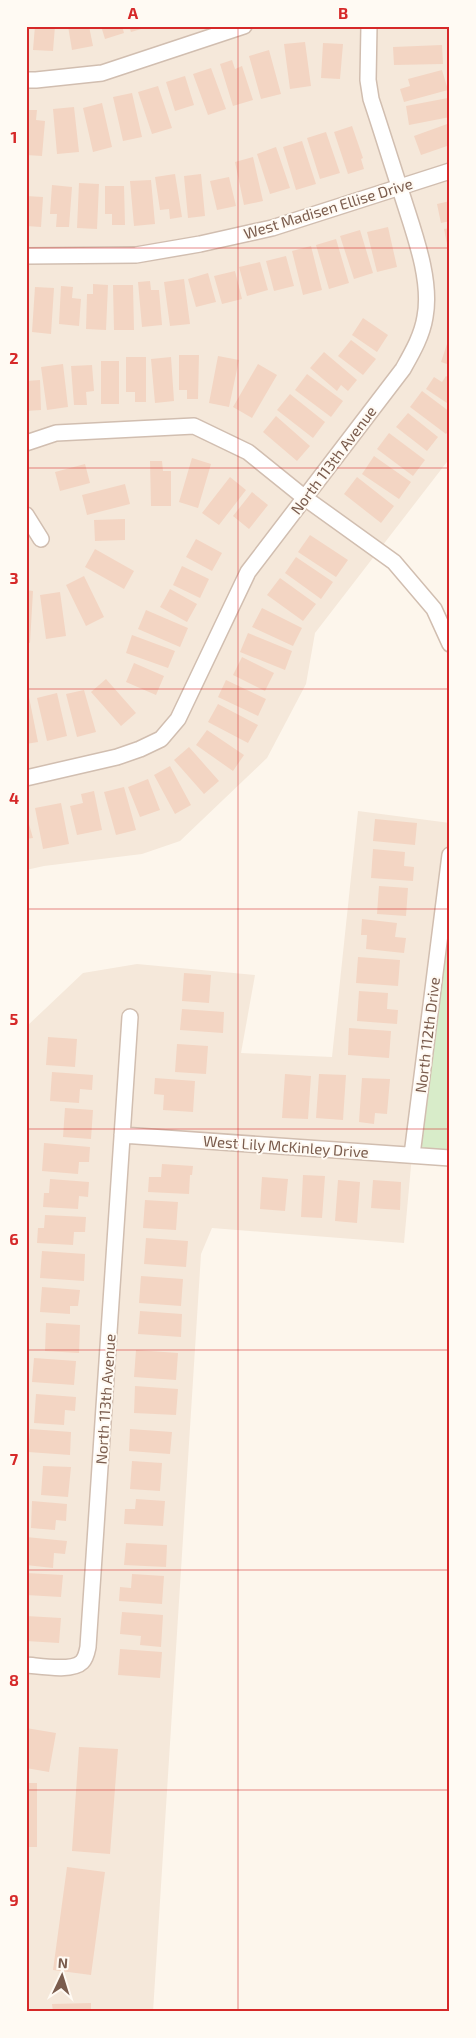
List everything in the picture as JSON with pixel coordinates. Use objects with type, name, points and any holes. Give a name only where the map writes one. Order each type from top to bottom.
[{"type":"street","points":[[26,80],[102,72],[244,26]]},
{"type":"street","name":"North 113th Avenue","points":[[26,778],[117,757],[161,739],[178,718],[248,572],[403,370],[418,340],[423,325],[427,300],[424,274],[418,246],[371,100],[368,80],[368,26]]},
{"type":"street","name":"West Madisen Ellise Drive","points":[[26,256],[136,255],[200,244],[272,228],[450,171]]},
{"type":"street","points":[[26,443],[56,433],[194,426],[248,452],[305,498],[394,562],[434,609],[450,644]]},
{"type":"street","points":[[26,515],[42,539]]},
{"type":"street","name":"North 112th Drive","points":[[412,1155],[450,855]]},
{"type":"street","name":"North 113th Avenue","points":[[26,1665],[67,1667],[82,1662],[88,1647],[130,1017]]},
{"type":"street","name":"West Lily McKinley Drive","points":[[122,1135],[450,1158]]},
{"type":"shaded area","points":[[26,26],[450,26],[450,458],[315,633],[306,684],[267,758],[180,841],[142,854],[44,866],[26,870]]},
{"type":"shaded area","points":[[358,811],[450,823],[450,1158],[412,1155],[404,1243],[212,1228],[201,1254],[153,2012],[26,2012],[26,1027],[83,973],[137,964],[255,975],[241,1053],[332,1057]]},
{"type":"green space","points":[[450,856],[450,1158],[412,1155]]},
{"type":"building","points":[[35,26],[55,26],[53,51],[33,50]]},
{"type":"building","points":[[68,26],[89,26],[93,46],[72,50]]},
{"type":"building","points":[[101,26],[122,26],[124,33],[105,39]]},
{"type":"building","points":[[129,26],[148,26],[148,27],[131,32]]},
{"type":"building","points":[[305,42],[311,86],[290,89],[284,44]]},
{"type":"building","points":[[323,43],[343,44],[340,79],[321,78]]},
{"type":"building","points":[[442,45],[443,64],[394,65],[393,47]]},
{"type":"building","points":[[269,50],[281,94],[261,99],[249,56]]},
{"type":"building","points":[[232,60],[235,69],[242,66],[253,100],[233,106],[220,64]]},
{"type":"building","points":[[211,68],[226,109],[208,115],[193,74]]},
{"type":"building","points":[[442,70],[448,90],[404,102],[400,89],[410,86],[408,79]]},
{"type":"building","points":[[185,76],[194,105],[175,111],[166,82]]},
{"type":"building","points":[[158,86],[172,128],[152,134],[138,92]]},
{"type":"building","points":[[132,93],[142,137],[123,141],[113,97]]},
{"type":"building","points":[[448,98],[450,117],[409,125],[406,106]]},
{"type":"building","points":[[102,103],[112,147],[93,152],[83,108]]},
{"type":"building","points":[[74,107],[79,152],[57,154],[53,109]]},
{"type":"building","points":[[26,110],[37,110],[36,120],[45,121],[42,156],[26,155]]},
{"type":"building","points":[[450,123],[450,145],[421,155],[414,136]]},
{"type":"building","points":[[352,126],[363,158],[361,159],[364,169],[348,174],[334,132]]},
{"type":"building","points":[[326,132],[340,173],[320,179],[307,138]]},
{"type":"building","points":[[302,141],[316,184],[296,190],[283,147]]},
{"type":"building","points":[[276,147],[290,188],[270,194],[257,154]]},
{"type":"building","points":[[253,157],[263,201],[244,205],[235,162]]},
{"type":"building","points":[[175,174],[182,217],[170,219],[169,209],[160,210],[155,177]]},
{"type":"building","points":[[201,174],[205,216],[188,218],[184,176]]},
{"type":"building","points":[[229,177],[236,206],[217,210],[210,181]]},
{"type":"building","points":[[151,180],[155,224],[134,226],[130,181]]},
{"type":"building","points":[[79,183],[99,184],[97,229],[77,228]]},
{"type":"building","points":[[52,185],[72,187],[69,227],[56,227],[57,214],[50,214]]},
{"type":"building","points":[[105,186],[124,186],[125,225],[112,225],[112,214],[105,214]]},
{"type":"building","points":[[26,196],[43,197],[41,227],[26,226]]},
{"type":"building","points":[[450,201],[450,221],[441,223],[437,204]]},
{"type":"building","points":[[388,227],[397,267],[377,272],[367,232]]},
{"type":"building","points":[[450,228],[450,249],[448,249],[444,229]]},
{"type":"building","points":[[360,230],[373,273],[354,279],[340,236]]},
{"type":"building","points":[[336,239],[349,283],[329,289],[316,245]]},
{"type":"building","points":[[311,246],[322,290],[303,295],[292,251]]},
{"type":"building","points":[[286,256],[294,286],[274,291],[266,261]]},
{"type":"building","points":[[260,262],[268,290],[247,296],[239,267]]},
{"type":"building","points":[[235,271],[242,299],[222,304],[214,276]]},
{"type":"building","points":[[208,273],[216,302],[196,307],[188,279]]},
{"type":"building","points":[[184,279],[190,324],[170,326],[164,282]]},
{"type":"building","points":[[150,281],[151,290],[159,290],[162,325],[142,327],[138,282]]},
{"type":"building","points":[[93,284],[108,285],[106,330],[86,329],[87,294],[93,294]]},
{"type":"building","points":[[113,285],[133,285],[134,330],[114,330]]},
{"type":"building","points":[[61,286],[73,287],[72,298],[81,299],[79,326],[59,324]]},
{"type":"building","points":[[35,287],[54,288],[51,334],[32,332]]},
{"type":"building","points":[[363,318],[388,335],[377,352],[352,335]]},
{"type":"building","points":[[351,340],[376,359],[363,375],[338,356]]},
{"type":"building","points":[[448,341],[450,342],[450,365],[441,362]]},
{"type":"building","points":[[324,352],[357,380],[348,391],[341,385],[337,391],[310,368]]},
{"type":"building","points":[[179,355],[199,355],[198,399],[187,399],[187,390],[179,390]]},
{"type":"building","points":[[218,356],[239,360],[229,407],[209,403]]},
{"type":"building","points":[[126,357],[146,357],[146,402],[135,402],[135,392],[126,392]]},
{"type":"building","points":[[171,357],[174,401],[155,403],[151,359]]},
{"type":"building","points":[[101,361],[119,361],[119,404],[101,404]]},
{"type":"building","points":[[63,364],[68,407],[47,410],[41,367]]},
{"type":"building","points":[[258,364],[277,375],[252,418],[233,407]]},
{"type":"building","points":[[92,365],[94,391],[86,392],[87,405],[74,405],[71,366]]},
{"type":"building","points":[[307,374],[343,401],[331,417],[295,390]]},
{"type":"building","points":[[446,376],[450,379],[450,405],[426,389],[434,377],[442,382]]},
{"type":"building","points":[[40,380],[41,410],[26,411],[26,381]]},
{"type":"building","points":[[422,391],[450,412],[450,429],[446,434],[410,407]]},
{"type":"building","points":[[290,394],[325,422],[313,438],[277,410]]},
{"type":"building","points":[[408,413],[438,437],[427,451],[396,427]]},
{"type":"building","points":[[276,416],[310,446],[297,461],[263,432]]},
{"type":"building","points":[[389,433],[425,460],[413,476],[377,449]]},
{"type":"building","points":[[374,456],[411,482],[399,499],[362,474]]},
{"type":"building","points":[[192,458],[211,464],[198,508],[179,502]]},
{"type":"building","points":[[150,461],[162,461],[163,471],[171,471],[171,506],[151,506]]},
{"type":"building","points":[[85,464],[90,483],[60,491],[55,472]]},
{"type":"building","points":[[230,477],[246,490],[219,525],[202,513]]},
{"type":"building","points":[[357,477],[394,506],[381,523],[344,494]]},
{"type":"building","points":[[125,484],[130,504],[87,515],[82,495]]},
{"type":"building","points":[[252,492],[268,505],[249,529],[233,516]]},
{"type":"building","points":[[125,519],[125,540],[95,541],[94,520]]},
{"type":"building","points":[[310,535],[348,560],[336,577],[298,552]]},
{"type":"building","points":[[196,539],[222,553],[212,571],[186,557]]},
{"type":"building","points":[[95,549],[134,571],[124,589],[85,567]]},
{"type":"building","points":[[296,557],[333,582],[321,599],[285,573]]},
{"type":"building","points":[[182,566],[209,579],[200,598],[173,585]]},
{"type":"building","points":[[84,576],[104,617],[86,626],[66,585]]},
{"type":"building","points":[[280,578],[316,604],[303,621],[267,595]]},
{"type":"building","points":[[170,589],[197,604],[187,622],[160,607]]},
{"type":"building","points":[[26,590],[33,591],[30,643],[26,642]]},
{"type":"building","points":[[60,592],[66,636],[46,639],[40,595]]},
{"type":"building","points":[[262,608],[302,628],[293,646],[252,627]]},
{"type":"building","points":[[146,610],[188,628],[180,647],[138,629]]},
{"type":"building","points":[[248,633],[292,651],[285,670],[240,652]]},
{"type":"building","points":[[132,635],[175,651],[168,668],[126,653]]},
{"type":"building","points":[[242,657],[274,673],[265,691],[233,675]]},
{"type":"building","points":[[134,663],[164,676],[156,695],[126,682]]},
{"type":"building","points":[[106,679],[136,713],[121,726],[91,692]]},
{"type":"building","points":[[226,680],[266,699],[258,716],[218,697]]},
{"type":"building","points":[[84,690],[96,732],[77,737],[66,694]]},
{"type":"building","points":[[57,693],[67,736],[47,741],[37,698]]},
{"type":"building","points":[[29,697],[38,742],[26,744],[26,698]]},
{"type":"building","points":[[218,704],[258,725],[248,743],[208,722]]},
{"type":"building","points":[[207,730],[244,755],[233,771],[196,745]]},
{"type":"building","points":[[189,747],[219,781],[204,794],[174,760]]},
{"type":"building","points":[[170,766],[191,805],[175,814],[154,775]]},
{"type":"building","points":[[148,779],[160,810],[140,817],[128,787]]},
{"type":"building","points":[[124,787],[136,830],[116,835],[104,792]]},
{"type":"building","points":[[94,791],[102,830],[77,835],[70,806],[83,803],[81,794]]},
{"type":"building","points":[[61,803],[69,844],[43,849],[35,808]]},
{"type":"building","points":[[26,814],[33,838],[26,839]]},
{"type":"building","points":[[375,819],[417,823],[415,845],[373,841]]},
{"type":"building","points":[[373,849],[405,852],[404,866],[414,867],[413,881],[371,878]]},
{"type":"building","points":[[379,886],[408,888],[406,916],[377,914]]},
{"type":"building","points":[[362,919],[397,923],[395,937],[406,938],[404,953],[366,949],[367,935],[361,935]]},
{"type":"building","points":[[358,957],[400,960],[398,986],[356,983]]},
{"type":"building","points":[[184,973],[211,975],[209,1003],[182,1001]]},
{"type":"building","points":[[359,991],[388,993],[387,1009],[398,1010],[397,1024],[357,1021]]},
{"type":"building","points":[[182,1009],[224,1012],[223,1033],[180,1030]]},
{"type":"building","points":[[349,1028],[391,1031],[389,1058],[348,1055]]},
{"type":"building","points":[[48,1037],[77,1039],[75,1067],[46,1065]]},
{"type":"building","points":[[177,1044],[208,1046],[206,1074],[175,1072]]},
{"type":"building","points":[[52,1072],[93,1075],[92,1090],[80,1089],[79,1103],[50,1101]]},
{"type":"building","points":[[285,1074],[311,1076],[308,1119],[282,1118]]},
{"type":"building","points":[[319,1074],[346,1075],[343,1120],[316,1118]]},
{"type":"building","points":[[155,1078],[195,1081],[193,1112],[163,1110],[164,1095],[154,1094]]},
{"type":"building","points":[[362,1078],[390,1079],[387,1114],[375,1113],[374,1124],[359,1122]]},
{"type":"building","points":[[65,1108],[93,1110],[91,1139],[63,1137]]},
{"type":"building","points":[[44,1143],[90,1147],[89,1162],[79,1162],[78,1174],[42,1171]]},
{"type":"building","points":[[162,1164],[193,1166],[192,1175],[190,1175],[189,1194],[148,1192],[149,1177],[161,1177]]},
{"type":"building","points":[[303,1175],[325,1176],[322,1218],[301,1217]]},
{"type":"building","points":[[262,1177],[288,1179],[285,1211],[260,1209]]},
{"type":"building","points":[[50,1179],[89,1182],[88,1197],[79,1196],[78,1209],[43,1207],[44,1193],[49,1193]]},
{"type":"building","points":[[338,1180],[360,1182],[357,1223],[335,1221]]},
{"type":"building","points":[[373,1180],[401,1182],[400,1210],[371,1208]]},
{"type":"building","points":[[145,1200],[178,1202],[176,1230],[143,1228]]},
{"type":"building","points":[[45,1215],[86,1217],[85,1232],[74,1232],[73,1245],[37,1243],[38,1228],[44,1228]]},
{"type":"building","points":[[146,1238],[188,1241],[186,1267],[144,1264]]},
{"type":"building","points":[[42,1251],[85,1254],[84,1281],[40,1278]]},
{"type":"building","points":[[141,1276],[183,1279],[181,1306],[139,1303]]},
{"type":"building","points":[[42,1287],[80,1290],[78,1306],[70,1306],[70,1314],[40,1312]]},
{"type":"building","points":[[140,1311],[182,1314],[181,1337],[138,1334]]},
{"type":"building","points":[[46,1323],[80,1325],[79,1353],[45,1351]]},
{"type":"building","points":[[136,1350],[178,1353],[176,1380],[134,1377]]},
{"type":"building","points":[[34,1358],[76,1361],[74,1385],[32,1382]]},
{"type":"building","points":[[135,1386],[178,1389],[176,1415],[134,1413]]},
{"type":"building","points":[[36,1394],[76,1397],[75,1411],[65,1410],[64,1425],[34,1423]]},
{"type":"building","points":[[30,1429],[71,1432],[70,1455],[28,1452]]},
{"type":"building","points":[[130,1429],[172,1432],[170,1454],[129,1451]]},
{"type":"building","points":[[132,1461],[162,1463],[160,1491],[130,1489]]},
{"type":"building","points":[[43,1466],[71,1467],[68,1497],[41,1495]]},
{"type":"building","points":[[136,1499],[165,1501],[163,1526],[124,1524],[125,1509],[135,1509]]},
{"type":"building","points":[[32,1501],[67,1504],[66,1521],[56,1520],[55,1530],[31,1528]]},
{"type":"building","points":[[26,1537],[67,1541],[65,1554],[54,1553],[53,1568],[26,1565]]},
{"type":"building","points":[[126,1543],[167,1545],[166,1567],[124,1565]]},
{"type":"building","points":[[26,1573],[63,1575],[61,1597],[26,1595]]},
{"type":"building","points":[[132,1574],[164,1576],[162,1604],[119,1601],[120,1587],[131,1588]]},
{"type":"building","points":[[122,1612],[163,1615],[161,1647],[140,1645],[141,1636],[120,1634]]},
{"type":"building","points":[[26,1616],[61,1618],[59,1643],[26,1641]]},
{"type":"building","points":[[120,1649],[162,1652],[160,1678],[118,1675]]},
{"type":"building","points":[[26,1728],[56,1733],[49,1772],[26,1768]]},
{"type":"building","points":[[79,1747],[118,1749],[110,1854],[72,1851]]},
{"type":"building","points":[[26,1783],[37,1783],[37,1847],[26,1847]]},
{"type":"building","points":[[67,1867],[105,1872],[91,1975],[53,1970]]},
{"type":"building","points":[[91,2003],[91,2012],[53,2012],[52,2004]]}]
